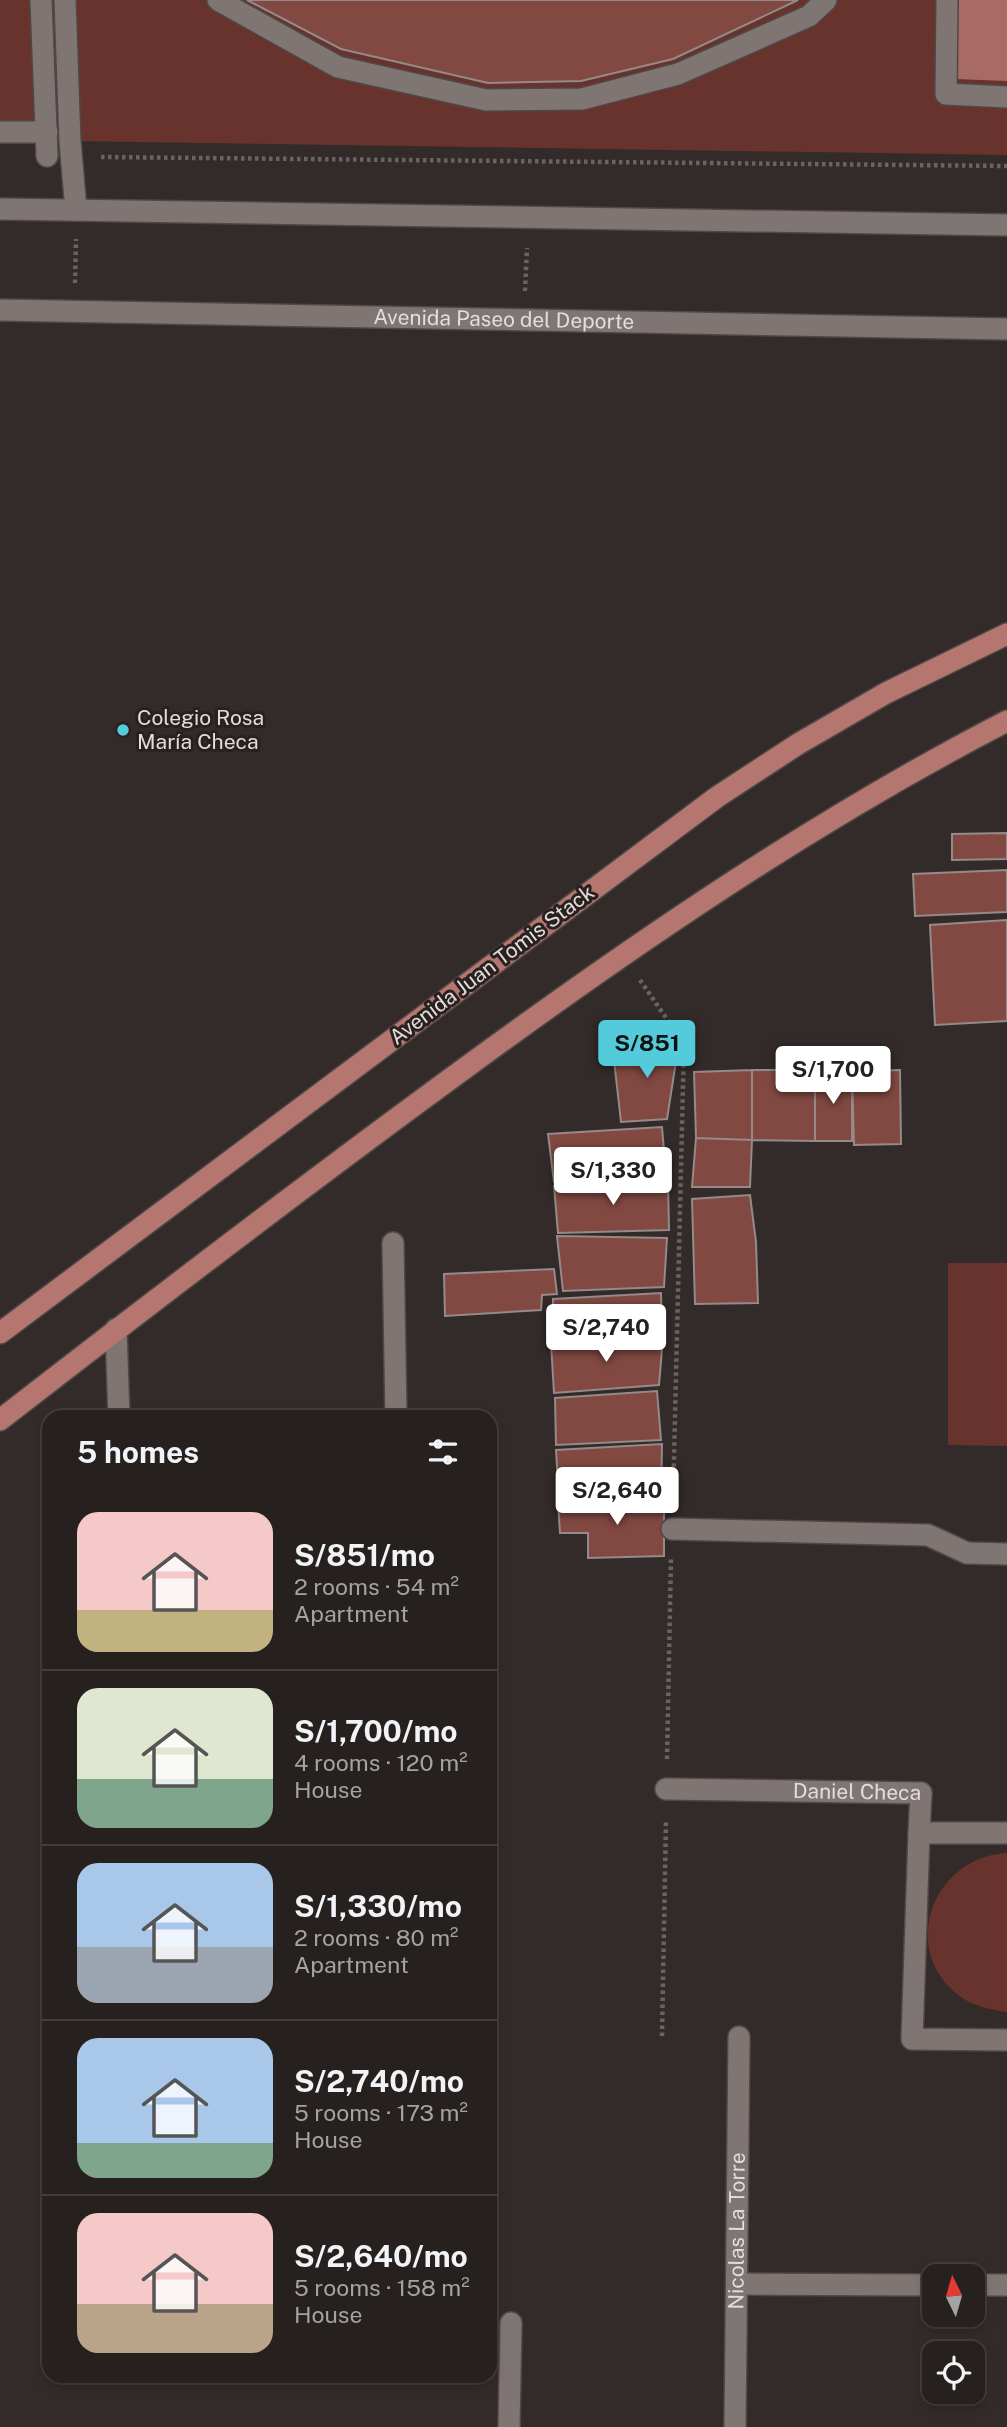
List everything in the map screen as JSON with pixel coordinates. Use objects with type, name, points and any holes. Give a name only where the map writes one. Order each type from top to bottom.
[{"type":"main road","name":"Avenida Juan Tomis Stack","points":[[0,1333],[718,797],[798,744],[886,694],[1007,634]]},
{"type":"main road","points":[[0,1420],[116,1329],[405,1112],[622,955],[855,804],[1007,721]]},
{"type":"street","points":[[41,0],[47,156]]},
{"type":"street","points":[[65,0],[76,210]]},
{"type":"street","points":[[218,0],[338,67],[486,100],[582,99],[678,74],[809,16],[826,0]]},
{"type":"street","points":[[947,0],[946,94],[1007,97]]},
{"type":"street","points":[[0,132],[47,132]]},
{"type":"street","points":[[0,209],[1007,225]]},
{"type":"street","name":"Avenida Paseo del Deporte","points":[[0,310],[1007,329]]},
{"type":"street","points":[[393,1243],[396,1410]]},
{"type":"street","points":[[116,1329],[118,1410]]},
{"type":"street","points":[[672,1529],[928,1535],[967,1553],[1007,1554]]},
{"type":"street","name":"Daniel Checa","points":[[666,1789],[921,1793],[919,1833],[1007,1833]]},
{"type":"street","points":[[919,1833],[912,2039],[1007,2040]]},
{"type":"street","name":"Nicolas La Torre","points":[[735,2427],[739,2037]]},
{"type":"street","points":[[737,2284],[922,2285]]},
{"type":"street","points":[[985,2285],[1007,2285]]},
{"type":"street","points":[[509,2427],[511,2323]]},
{"type":"path","points":[[72,157],[1007,166]]},
{"type":"path","points":[[75,312],[76,210]]},
{"type":"path","points":[[524,320],[528,218]]},
{"type":"path","points":[[622,955],[671,1026]]},
{"type":"shaded area","points":[[0,0],[1007,0],[1007,155],[0,140]]},
{"type":"shaded area","points":[[958,0],[1007,0],[1007,81],[956,79]]},
{"type":"shaded area","points":[[948,1263],[1007,1263],[1007,1446],[948,1445]]},
{"type":"shaded area","points":[[1007,1853],[1005,2012],[969,2002],[943,1980],[932,1958],[928,1935],[931,1911],[942,1889],[958,1871],[980,1859]]},
{"type":"building","points":[[247,0],[798,0],[673,59],[581,81],[488,83],[341,49]]},
{"type":"building","points":[[1007,833],[1007,859],[952,860],[952,834]]},
{"type":"building","points":[[1007,870],[1007,912],[915,916],[913,874]]},
{"type":"building","points":[[1007,920],[1007,1021],[935,1025],[930,925]]},
{"type":"building","points":[[665,1032],[679,1042],[667,1119],[621,1122],[614,1060]]},
{"type":"building","points":[[752,1070],[815,1070],[815,1141],[752,1140]]},
{"type":"building","points":[[752,1070],[752,1140],[696,1138],[694,1072]]},
{"type":"building","points":[[815,1070],[852,1071],[852,1141],[815,1141]]},
{"type":"building","points":[[900,1070],[901,1144],[854,1145],[852,1071]]},
{"type":"building","points":[[662,1127],[666,1175],[554,1182],[548,1134]]},
{"type":"building","points":[[696,1138],[752,1140],[750,1187],[692,1187]]},
{"type":"building","points":[[668,1180],[669,1230],[558,1233],[554,1186]]},
{"type":"building","points":[[750,1195],[756,1242],[758,1303],[695,1304],[692,1199]]},
{"type":"building","points":[[557,1236],[667,1238],[664,1287],[563,1291]]},
{"type":"building","points":[[554,1269],[557,1294],[542,1295],[541,1310],[445,1316],[444,1274]]},
{"type":"building","points":[[661,1293],[662,1334],[553,1338],[553,1299]]},
{"type":"building","points":[[663,1337],[659,1385],[554,1393],[551,1343]]},
{"type":"building","points":[[657,1391],[661,1440],[556,1445],[555,1398]]},
{"type":"building","points":[[662,1444],[661,1496],[559,1498],[556,1450]]},
{"type":"building","points":[[664,1499],[664,1556],[588,1558],[588,1533],[560,1533],[558,1503]]},
{"type":"place","name":"Colegio Rosa María Checa","points":[[123,730]]}]
